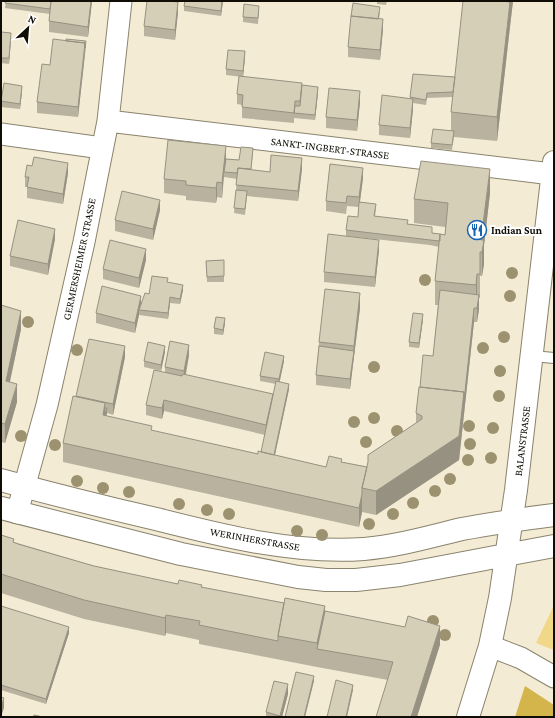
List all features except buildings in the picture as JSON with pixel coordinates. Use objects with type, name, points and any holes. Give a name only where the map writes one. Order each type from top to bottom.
[{"type":"main road","name":"BALANSTRASSE","points":[[468,717],[490,646],[507,555],[532,356],[553,168]]},
{"type":"main road","name":"WERINHERSTRASSE","points":[[1,480],[186,526],[248,540],[296,547],[363,549],[398,545],[512,520],[554,515]]},
{"type":"main road","points":[[9,511],[181,554],[298,577],[326,580],[356,580],[400,575],[554,546]]},
{"type":"street","name":"GERMERSHEIMER STRASSE","points":[[9,511],[24,486],[47,405],[84,242],[108,121],[120,1]]},
{"type":"street","name":"SANKT-INGBERT-STRASSE","points":[[108,121],[553,168]]},
{"type":"street","points":[[1,134],[102,148]]},
{"type":"street","points":[[490,646],[521,658],[554,677]]},
{"type":"lane","points":[[532,356],[554,358]]},
{"type":"shaded area","points":[[554,605],[554,650],[536,643]]},
{"type":"shaded area","points":[[525,686],[554,705],[554,717],[515,717]]},
{"type":"place","name":"Indian Sun","points":[[477,230]]}]
